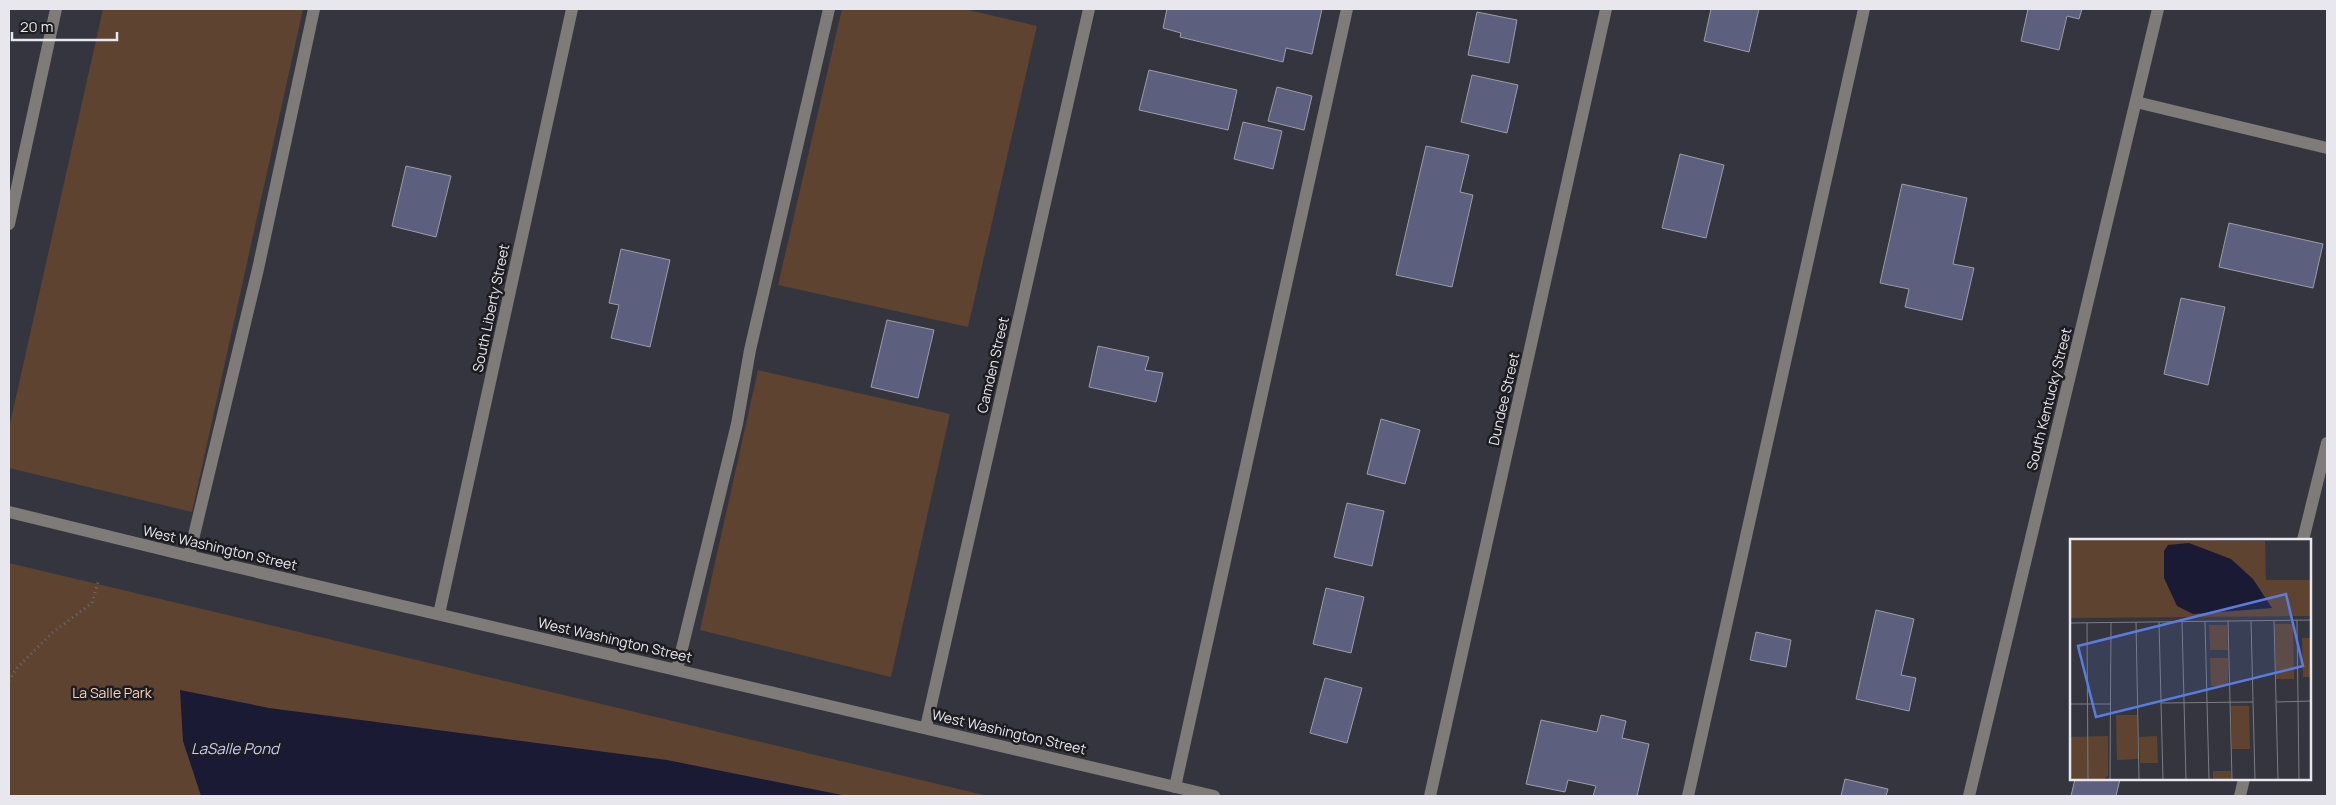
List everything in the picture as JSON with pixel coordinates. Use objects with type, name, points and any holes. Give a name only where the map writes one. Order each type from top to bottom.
[{"type":"street","points":[[9,224],[56,9]]},
{"type":"street","points":[[189,556],[256,278],[314,9]]},
{"type":"street","name":"South Liberty Street","points":[[440,614],[572,9]]},
{"type":"street","points":[[677,669],[737,424],[750,350],[829,9]]},
{"type":"street","name":"Camden Street","points":[[926,727],[1089,9]]},
{"type":"street","points":[[1175,787],[1346,9]]},
{"type":"street","name":"Dundee Street","points":[[1430,796],[1606,9]]},
{"type":"street","points":[[1688,796],[1864,9]]},
{"type":"street","name":"South Kentucky Street","points":[[1969,796],[2158,9]]},
{"type":"street","points":[[2136,102],[2327,148]]},
{"type":"street","points":[[2303,539],[2327,442]]},
{"type":"street","name":"West Washington Street","points":[[9,512],[189,556],[926,727],[1214,796]]},
{"type":"street","points":[[2240,796],[2244,780]]},
{"type":"path","points":[[9,681],[16,669],[52,633],[92,603],[98,582]]},
{"type":"green space","points":[[103,9],[303,9],[192,512],[9,468],[9,428]]},
{"type":"green space","points":[[842,9],[964,9],[1037,26],[968,327],[778,285]]},
{"type":"green space","points":[[758,370],[950,414],[891,677],[700,630]]},
{"type":"green space","name":"La Salle Park","points":[[9,563],[988,796],[9,796]]},
{"type":"water","name":"LaSalle Pond","points":[[180,690],[269,708],[667,760],[847,796],[201,796],[183,741]]},
{"type":"building","points":[[1167,9],[1322,9],[1312,54],[1286,48],[1283,62],[1180,37],[1181,33],[1163,28]]},
{"type":"building","points":[[1711,9],[1759,9],[1749,52],[1704,41]]},
{"type":"building","points":[[2028,9],[2082,9],[2079,19],[2067,16],[2059,50],[2021,41]]},
{"type":"building","points":[[1477,12],[1517,20],[1509,63],[1468,55]]},
{"type":"building","points":[[1149,70],[1237,90],[1228,130],[1139,110]]},
{"type":"building","points":[[1472,75],[1518,85],[1507,133],[1461,122]]},
{"type":"building","points":[[1277,87],[1312,96],[1304,130],[1268,121]]},
{"type":"building","points":[[1243,122],[1282,131],[1273,169],[1234,159]]},
{"type":"building","points":[[1426,146],[1469,155],[1460,192],[1473,195],[1452,287],[1396,275]]},
{"type":"building","points":[[1680,154],[1724,165],[1706,238],[1662,228]]},
{"type":"building","points":[[406,166],[451,176],[436,237],[392,226]]},
{"type":"building","points":[[1902,184],[1967,198],[1953,264],[1974,268],[1962,320],[1905,307],[1909,289],[1880,283]]},
{"type":"building","points":[[2229,223],[2323,244],[2313,288],[2219,267]]},
{"type":"building","points":[[621,249],[670,260],[650,347],[611,338],[619,305],[609,303]]},
{"type":"building","points":[[2181,298],[2225,307],[2208,385],[2164,374]]},
{"type":"building","points":[[887,320],[934,330],[918,398],[871,387]]},
{"type":"building","points":[[1098,346],[1149,357],[1145,370],[1163,373],[1156,402],[1089,387]]},
{"type":"building","points":[[1381,419],[1420,430],[1405,484],[1367,474]]},
{"type":"building","points":[[1347,503],[1384,511],[1372,566],[1334,557]]},
{"type":"building","points":[[1326,588],[1364,597],[1351,653],[1313,644]]},
{"type":"building","points":[[1876,610],[1914,619],[1901,675],[1916,678],[1909,711],[1856,699]]},
{"type":"building","points":[[1756,632],[1791,640],[1786,667],[1750,660]]},
{"type":"building","points":[[1325,678],[1362,688],[1347,743],[1310,733]]},
{"type":"building","points":[[1601,715],[1626,721],[1622,738],[1649,744],[1637,796],[1593,796],[1596,786],[1568,780],[1565,792],[1526,784],[1541,720],[1597,732]]},
{"type":"building","points":[[1845,779],[1888,789],[1886,796],[1841,796]]},
{"type":"building","points":[[2075,780],[2120,780],[2116,796],[2071,796]]}]
